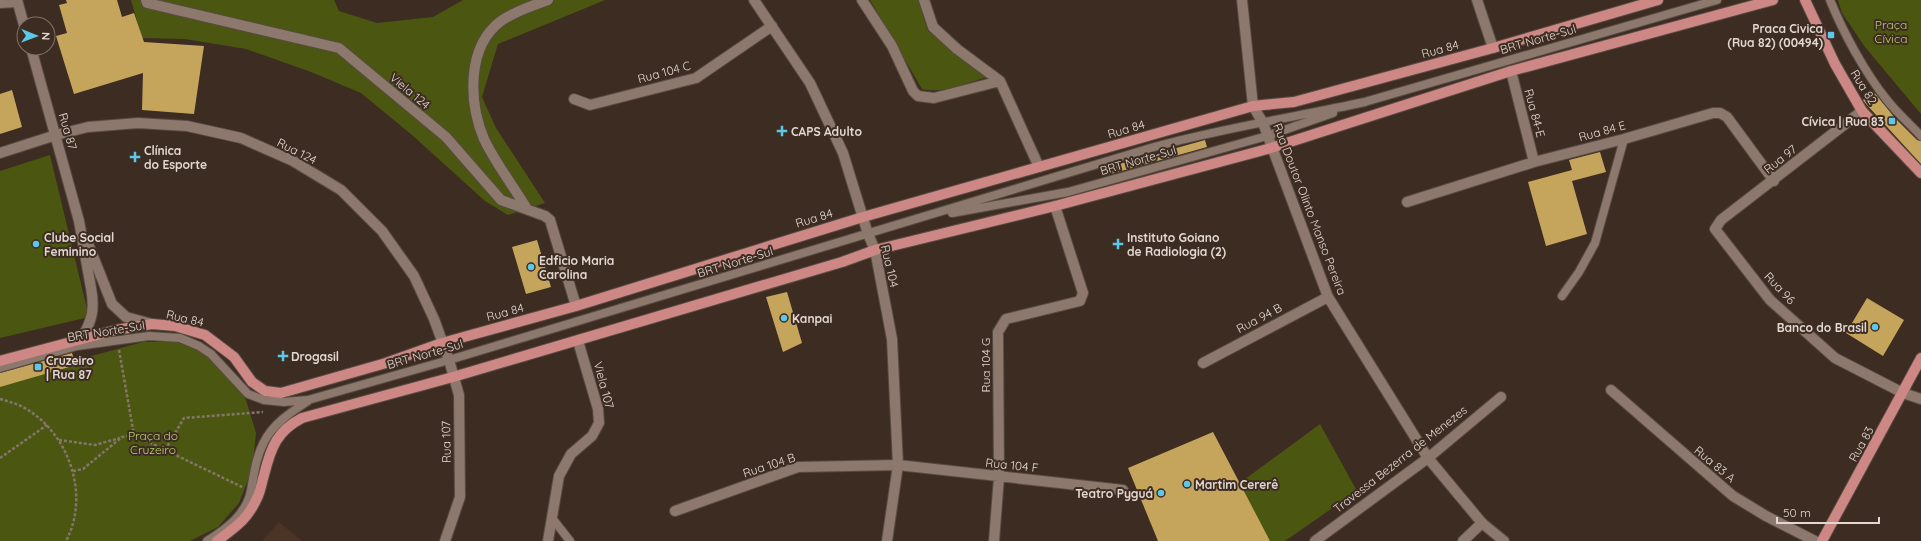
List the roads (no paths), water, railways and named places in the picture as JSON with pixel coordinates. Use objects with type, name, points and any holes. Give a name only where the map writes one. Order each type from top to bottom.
[{"type":"main road","name":"Rua 84","points":[[0,360],[82,338],[152,324],[175,326],[204,335],[234,357],[252,382],[265,391],[281,393],[386,363],[442,343],[576,306],[863,217],[1253,106],[1294,102],[1493,48],[1658,0]]},
{"type":"main road","points":[[217,541],[243,522],[258,495],[268,459],[279,436],[288,426],[302,418],[578,341],[842,262],[875,250],[1055,206],[1271,148],[1511,70],[1773,0]]},
{"type":"main road","name":"Rua 82","points":[[1805,0],[1835,64],[1862,111],[1921,173]]},
{"type":"main road","name":"Rua 83","points":[[1822,541],[1904,393],[1921,358]]},
{"type":"street","name":"Viela 124","points":[[146,0],[146,3],[339,48],[446,137],[502,200],[545,216],[550,220],[576,306]]},
{"type":"street","points":[[527,209],[484,139],[475,108],[474,71],[482,42],[500,22],[515,13],[548,0]]},
{"type":"street","name":"Rua 104","points":[[754,0],[814,90],[843,153],[868,234],[875,250],[892,339],[898,465],[887,541]]},
{"type":"street","points":[[862,0],[892,46],[913,91],[918,96],[934,98],[1000,81]]},
{"type":"street","points":[[924,0],[933,27],[957,49],[1000,81],[1039,167]]},
{"type":"street","name":"Rua Doutor Olinto Manso Pereira","points":[[1242,0],[1253,106],[1263,123],[1271,148],[1328,297],[1428,458],[1482,523],[1504,541]]},
{"type":"street","points":[[1477,0],[1493,48]]},
{"type":"street","points":[[17,2],[21,16]]},
{"type":"street","name":"Rua 104 C","points":[[574,99],[590,105],[696,78],[772,26]]},
{"type":"street","name":"Rua 87","points":[[32,56],[56,135],[79,221],[93,299],[92,318],[82,338]]},
{"type":"street","name":"Rua 84-E","points":[[1511,70],[1534,162]]},
{"type":"street","name":"Rua 97","points":[[1715,229],[1721,220],[1774,181],[1862,111]]},
{"type":"street","name":"Rua 84 E","points":[[1407,202],[1534,162],[1624,139],[1712,112],[1720,113],[1733,123],[1774,181]]},
{"type":"street","name":"Rua 124","points":[[0,153],[56,135],[88,127],[138,123],[186,126],[241,138],[292,161],[341,190],[382,231],[414,276],[434,319],[442,343]]},
{"type":"street","name":"Rua 104 G","points":[[994,541],[999,477],[998,332],[1006,319],[1080,301],[1083,293],[1055,206]]},
{"type":"street","name":"Rua 87","points":[[79,221],[112,304],[126,317],[152,324]]},
{"type":"street","name":"Rua 96","points":[[1715,229],[1770,300],[1835,358],[1904,393],[1921,399]]},
{"type":"street","name":"Rua 94 B","points":[[1203,363],[1328,297]]},
{"type":"street","name":"Viela 107","points":[[548,541],[559,476],[571,454],[592,436],[600,423],[598,409],[578,341]]},
{"type":"street","name":"Rua 107","points":[[442,343],[449,360],[459,395],[460,497],[445,541]]},
{"type":"street","name":"Rua 83 A","points":[[1611,390],[1733,496],[1766,516],[1815,541]]},
{"type":"street","name":"Travessa Bezerra de Menezes","points":[[1315,541],[1428,458],[1501,397]]},
{"type":"street","name":"Rua 104 F","points":[[898,465],[1123,490]]},
{"type":"street","name":"Rua 104 B","points":[[676,511],[798,467],[898,465]]},
{"type":"street","points":[[1463,541],[1482,523]]},
{"type":"lane","name":"BRT Norte-Sul","points":[[911,220],[1068,192],[1267,136],[1365,102],[1717,0]]},
{"type":"lane","name":"Rua 82","points":[[1830,0],[1838,20],[1878,88],[1887,101],[1921,136]]},
{"type":"lane","points":[[0,4],[17,2]]},
{"type":"lane","name":"BRT Norte-Sul","points":[[0,368],[77,346],[149,336],[180,338],[199,346],[211,354],[248,394],[264,400],[284,402],[308,400],[449,360],[911,220],[1062,176],[1098,163],[1203,133],[1263,123],[1365,102]]},
{"type":"lane","points":[[1562,296],[1595,243],[1624,139]]},
{"type":"lane","points":[[207,541],[232,523],[246,505],[251,492],[257,459],[264,442],[274,427],[308,400]]},
{"type":"lane","points":[[552,518],[570,541]]},
{"type":"place","name":"Praca Civica (Rua 82) (00494)","points":[[1831,35]]},
{"type":"place","name":"Cívica | Rua 83","points":[[1892,121]]},
{"type":"place","name":"CAPS Adulto","points":[[782,131]]},
{"type":"place","name":"Clínica do Esporte","points":[[135,157]]},
{"type":"place","name":"Clube Social Feminino","points":[[36,244]]},
{"type":"place","name":"Instituto Goiano de Radiologia (2)","points":[[1118,244]]},
{"type":"place","name":"Edficio Maria Carolina","points":[[531,267]]},
{"type":"place","name":"Kanpai","points":[[784,318]]},
{"type":"place","name":"Banco do Brasil","points":[[1875,327]]},
{"type":"place","name":"Drogasil","points":[[283,356]]},
{"type":"place","name":"Cruzeiro | Rua 87","points":[[38,367]]},
{"type":"place","name":"Martim Cererê","points":[[1187,484]]},
{"type":"place","name":"Teatro Pyguá","points":[[1161,493]]},
{"type":"park label","name":"Praça Cívica","points":[[1891,31]]},
{"type":"park label","name":"Praça do Cruzeiro","points":[[153,442]]}]
